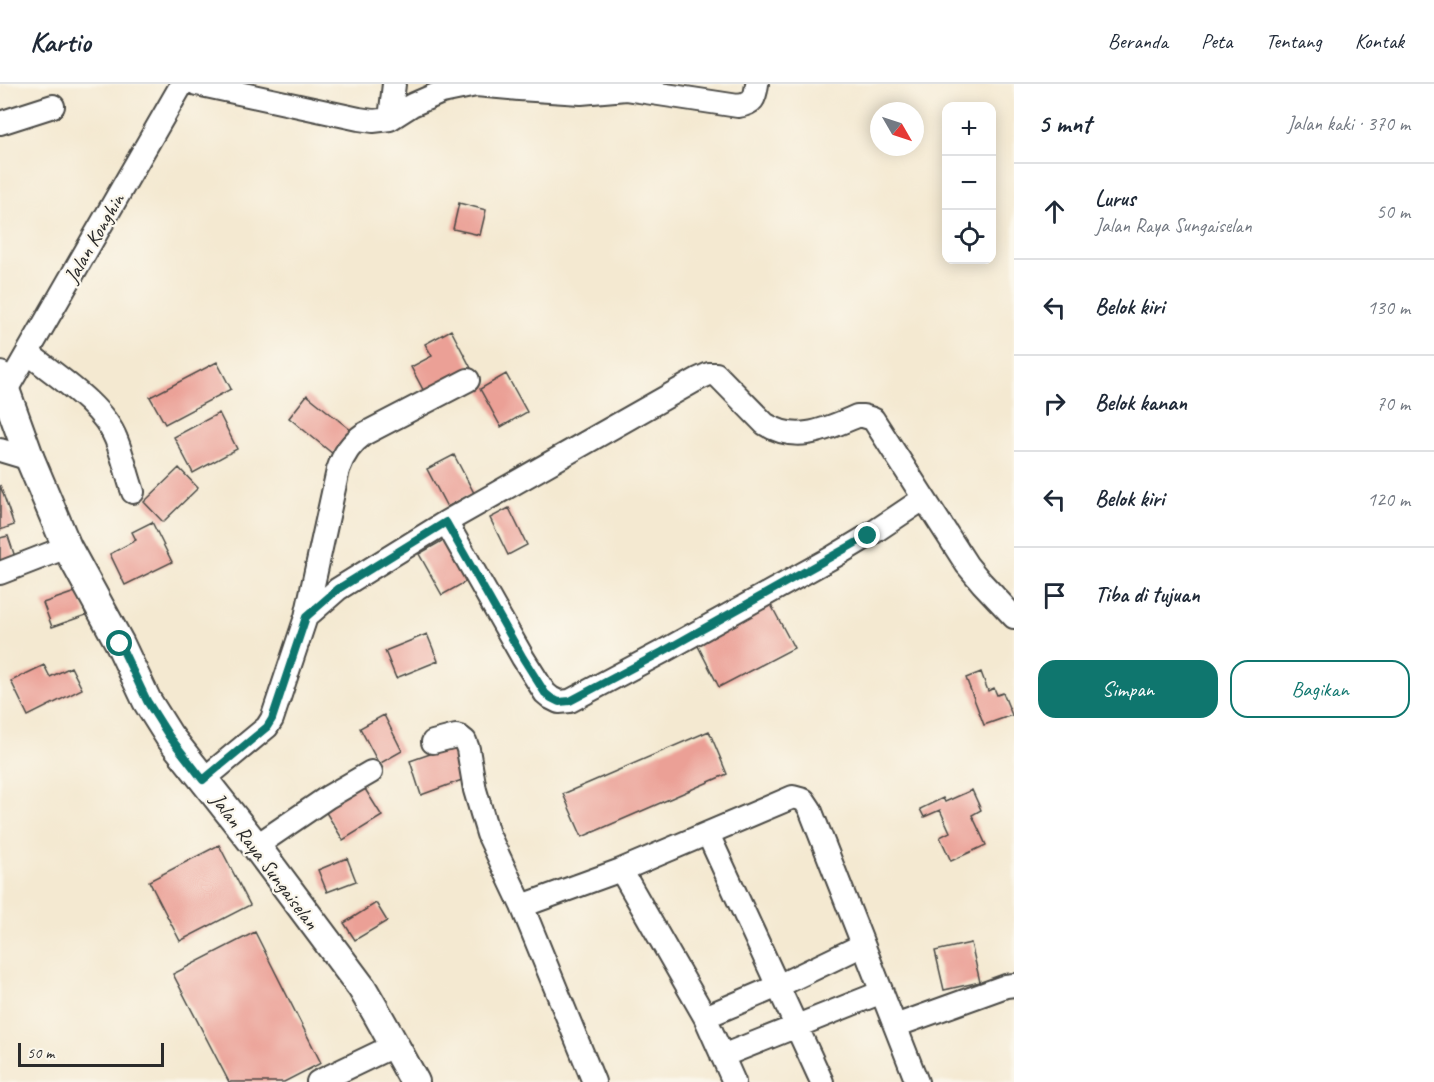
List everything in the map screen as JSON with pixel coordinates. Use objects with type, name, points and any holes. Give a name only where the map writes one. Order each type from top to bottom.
[{"type":"main road","name":"Jalan Raya Sungaiselan","points":[[3,384],[30,459],[67,547],[120,644],[147,701],[169,736],[256,846],[362,988],[416,1082]]},
{"type":"street","name":"Jalan Konghin","points":[[3,384],[28,353],[182,84]]},
{"type":"street","points":[[197,84],[373,121],[390,119],[443,88],[477,85],[581,93],[626,89],[738,106],[747,105],[752,101],[757,84]]},
{"type":"street","points":[[390,119],[394,84]]},
{"type":"street","points":[[0,123],[53,106]]},
{"type":"street","points":[[28,353],[88,401],[106,421],[116,437],[133,492]]},
{"type":"street","points":[[306,617],[338,589],[446,522],[713,373],[751,411],[774,430],[799,435],[857,416],[873,419],[967,565],[1014,617]]},
{"type":"street","points":[[203,780],[267,727],[272,719],[306,617],[341,459],[354,441],[364,434],[468,380]]},
{"type":"street","points":[[0,450],[30,459]]},
{"type":"street","points":[[446,522],[545,693],[559,702],[570,701],[662,652],[859,541],[923,499]]},
{"type":"street","points":[[0,573],[67,547]]},
{"type":"street","points":[[433,742],[456,736],[465,741],[483,821],[522,906],[594,1082]]},
{"type":"street","points":[[256,846],[328,797],[370,772]]},
{"type":"street","points":[[522,906],[621,870],[793,797],[804,800],[808,803],[917,1082]]},
{"type":"street","points":[[708,834],[822,1082]]},
{"type":"street","points":[[621,870],[705,1017],[734,1082]]},
{"type":"street","points":[[705,1017],[778,986],[863,945]]},
{"type":"street","points":[[895,1026],[1014,985]]},
{"type":"street","points":[[722,1056],[882,992]]},
{"type":"street","points":[[318,1082],[395,1045]]},
{"type":"building","points":[[459,203],[486,210],[480,235],[453,229]]},
{"type":"building","points":[[451,330],[473,372],[427,397],[411,367],[432,356],[425,344]]},
{"type":"building","points":[[217,362],[231,389],[165,424],[150,397]]},
{"type":"building","points":[[506,374],[527,412],[501,427],[480,389]]},
{"type":"building","points":[[307,395],[352,431],[333,454],[289,418]]},
{"type":"building","points":[[219,413],[237,449],[193,473],[174,437]]},
{"type":"building","points":[[454,455],[474,493],[447,507],[427,469]]},
{"type":"building","points":[[179,468],[198,488],[163,522],[144,502]]},
{"type":"building","points":[[0,485],[14,525],[0,530]]},
{"type":"building","points":[[509,508],[527,545],[508,555],[490,518]]},
{"type":"building","points":[[152,522],[172,562],[125,585],[110,554],[136,540],[132,532]]},
{"type":"building","points":[[8,536],[15,557],[0,562],[0,538]]},
{"type":"building","points":[[447,538],[469,580],[442,595],[419,554]]},
{"type":"building","points":[[78,591],[86,615],[52,627],[43,603]]},
{"type":"building","points":[[770,603],[794,648],[719,687],[696,642]]},
{"type":"building","points":[[427,634],[438,661],[396,678],[385,651]]},
{"type":"building","points":[[44,665],[50,677],[71,667],[82,689],[28,716],[11,681]]},
{"type":"building","points":[[981,672],[988,691],[994,688],[997,695],[1003,693],[1012,715],[984,725],[966,678]]},
{"type":"building","points":[[384,715],[402,751],[379,764],[360,728]]},
{"type":"building","points":[[709,731],[727,774],[582,837],[563,794]]},
{"type":"building","points":[[459,744],[470,777],[421,795],[410,761]]},
{"type":"building","points":[[360,781],[382,816],[343,840],[322,806]]},
{"type":"building","points":[[972,790],[981,810],[972,815],[986,845],[951,861],[940,837],[950,832],[940,810],[924,817],[920,809],[943,798],[945,802]]},
{"type":"building","points":[[219,845],[250,905],[180,941],[149,881]]},
{"type":"building","points":[[347,858],[356,881],[327,892],[318,870]]},
{"type":"building","points":[[376,903],[387,921],[355,940],[344,923]]},
{"type":"building","points":[[255,932],[321,1063],[284,1082],[229,1082],[173,974]]},
{"type":"building","points":[[971,943],[980,982],[944,990],[935,951]]},
{"type":"route","points":[[120,644],[147,701],[169,736],[203,780],[267,727],[272,719],[306,617],[338,589],[446,522],[523,658],[545,693],[559,702],[570,701],[662,652],[868,536]]}]
